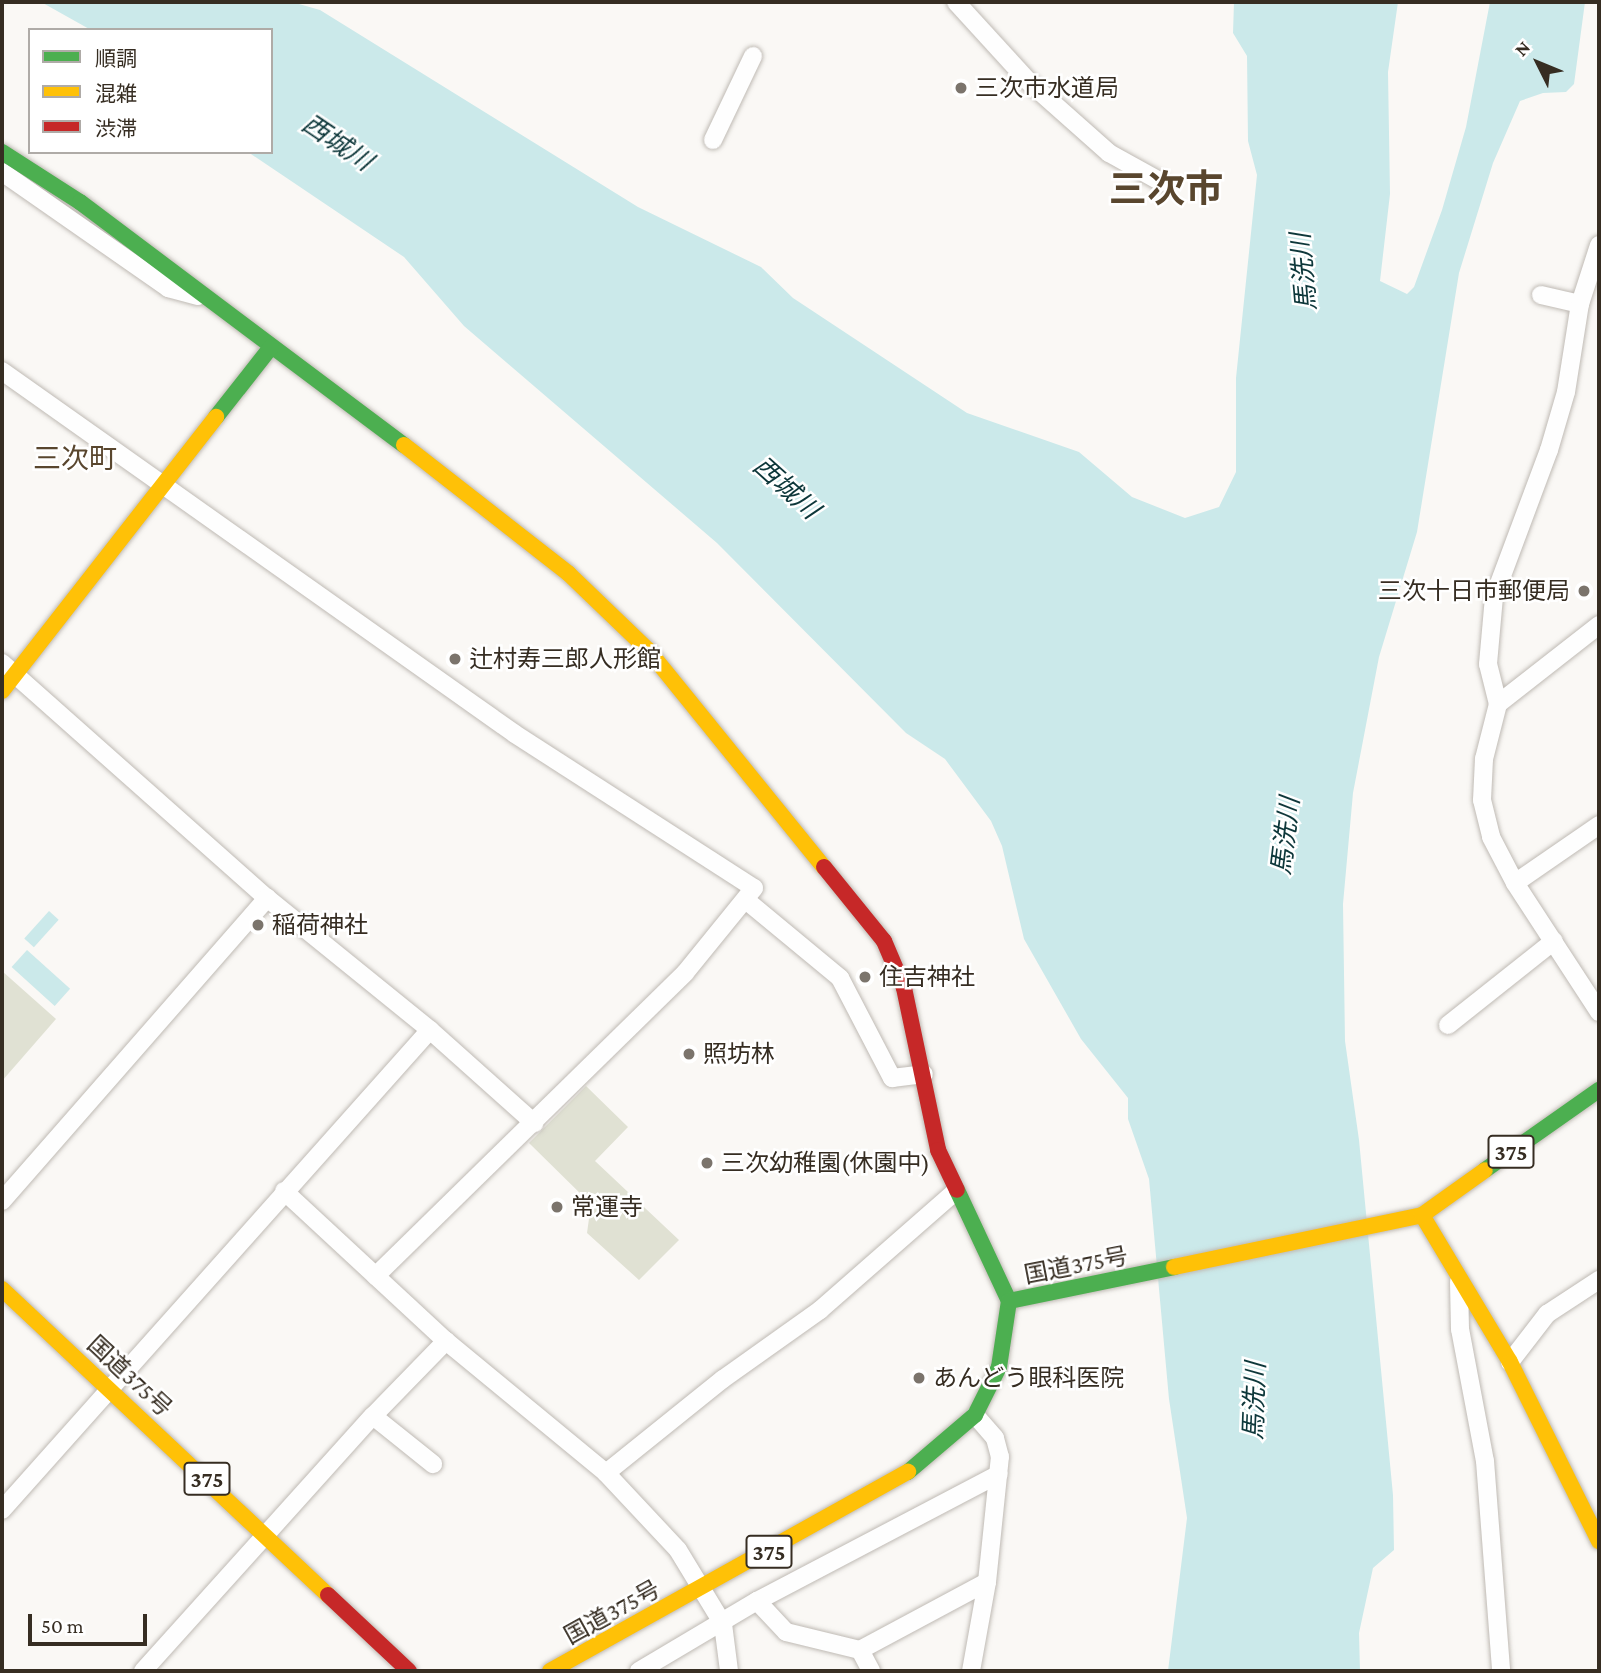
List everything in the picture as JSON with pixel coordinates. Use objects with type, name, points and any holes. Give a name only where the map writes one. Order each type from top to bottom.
[{"type":"main road","points":[[2,152],[80,202],[471,495],[569,574],[648,650],[884,941],[904,988],[938,1150],[1009,1301]]},
{"type":"main road","points":[[2,691],[8,668],[166,484],[271,347]]},
{"type":"main road","name":"国道375号","points":[[550,1671],[876,1493],[932,1456],[975,1415],[999,1367],[1009,1301],[1422,1215],[1599,1090]]},
{"type":"main road","points":[[1422,1215],[1458,1282],[1510,1362],[1599,1539]]},
{"type":"main road","name":"国道375号","points":[[2,1289],[409,1671]]},
{"type":"street","points":[[956,2],[1029,82],[1110,153],[1161,182]]},
{"type":"street","points":[[713,140],[753,56]]},
{"type":"street","points":[[2,172],[167,288],[212,300]]},
{"type":"street","points":[[1599,245],[1580,304],[1566,392],[1549,450],[1494,597],[1489,664],[1498,704],[1484,759],[1482,800],[1492,837],[1515,883],[1599,1012]]},
{"type":"street","points":[[1541,295],[1580,304]]},
{"type":"street","points":[[2,371],[166,484],[515,734],[754,888],[747,901],[685,973],[376,1276]]},
{"type":"street","points":[[1498,704],[1599,625]]},
{"type":"street","points":[[8,668],[267,898],[429,1030],[534,1123]]},
{"type":"street","points":[[1515,883],[1599,825]]},
{"type":"street","points":[[2,1201],[267,898]]},
{"type":"street","points":[[747,901],[840,978],[892,1078],[924,1074]]},
{"type":"street","points":[[1448,1025],[1554,941]]},
{"type":"street","points":[[2,1510],[429,1030]]},
{"type":"street","points":[[284,1191],[446,1341],[606,1473],[678,1550],[723,1624],[729,1671]]},
{"type":"street","points":[[606,1473],[723,1379],[820,1310],[957,1191]]},
{"type":"street","points":[[1510,1362],[1547,1314],[1599,1280]]},
{"type":"street","points":[[1458,1282],[1460,1329],[1485,1461],[1501,1671]]},
{"type":"street","points":[[143,1671],[373,1416],[446,1341]]},
{"type":"street","points":[[971,1671],[987,1582],[999,1474],[995,1438],[975,1415]]},
{"type":"street","points":[[373,1416],[433,1464]]},
{"type":"street","points":[[639,1671],[723,1624],[757,1601],[999,1474]]},
{"type":"street","points":[[757,1601],[786,1632],[860,1650],[987,1582]]},
{"type":"street","points":[[860,1650],[872,1671]]},
{"type":"shaded area","points":[[2,971],[56,1019],[2,1081]]},
{"type":"shaded area","points":[[586,1086],[628,1127],[595,1161],[679,1240],[639,1280],[587,1233],[591,1204],[529,1143]]},
{"type":"water","points":[[41,2],[292,2],[320,10],[638,207],[761,267],[793,298],[967,413],[1079,452],[1132,497],[1185,518],[1219,507],[1236,472],[1236,378],[1257,175],[1248,141],[1247,56],[1233,33],[1234,2],[1398,2],[1388,72],[1390,194],[1380,281],[1407,294],[1414,287],[1442,210],[1466,127],[1490,2],[1585,2],[1574,84],[1566,92],[1543,93],[1520,101],[1493,163],[1459,273],[1417,532],[1379,657],[1353,793],[1343,904],[1345,1041],[1359,1140],[1393,1495],[1394,1550],[1373,1568],[1359,1633],[1360,1671],[1168,1671],[1187,1518],[1169,1399],[1149,1179],[1128,1119],[1128,1098],[1081,1039],[1024,939],[1002,846],[991,821],[945,759],[906,733],[717,543],[464,326],[404,257],[251,154],[273,154],[273,28],[87,28]]},
{"type":"water","points":[[49,911],[59,920],[34,947],[24,938]]},
{"type":"water","points":[[27,950],[70,989],[55,1006],[12,967]]},
{"type":"traffic: fast","points":[[2,152],[80,202],[404,445]]},
{"type":"traffic: fast","points":[[216,417],[271,347]]},
{"type":"traffic: fast","points":[[1485,1170],[1599,1090]]},
{"type":"traffic: fast","points":[[957,1190],[1009,1301]]},
{"type":"traffic: fast","points":[[908,1472],[975,1415],[999,1367],[1009,1301],[1174,1267]]},
{"type":"traffic: slow","points":[[2,691],[216,417]]},
{"type":"traffic: slow","points":[[404,445],[569,574],[648,650],[824,867]]},
{"type":"traffic: slow","points":[[1174,1267],[1422,1215],[1485,1170]]},
{"type":"traffic: slow","points":[[1422,1215],[1510,1362],[1599,1541]]},
{"type":"traffic: slow","points":[[2,1289],[328,1595]]},
{"type":"traffic: slow","points":[[550,1671],[908,1472]]},
{"type":"traffic: jam","points":[[824,867],[884,941],[904,988],[938,1150],[957,1190]]},
{"type":"traffic: jam","points":[[328,1595],[409,1671]]},
{"type":"place","name":"三次市水道局","points":[[961,88]]},
{"type":"place","name":"三次十日市郵便局","points":[[1584,591]]},
{"type":"place","name":"辻村寿三郎人形館","points":[[455,659]]},
{"type":"place","name":"稲荷神社","points":[[258,925]]},
{"type":"place","name":"住吉神社","points":[[865,977]]},
{"type":"place","name":"照坊林","points":[[689,1054]]},
{"type":"place","name":"三次幼稚園(休園中)","points":[[707,1163]]},
{"type":"place","name":"常運寺","points":[[557,1207]]},
{"type":"place","name":"あんどう眼科医院","points":[[919,1378]]},
{"type":"district","name":"三次市","points":[[1166,190]]},
{"type":"district","name":"三次町","points":[[75,459]]},
{"type":"water label","name":"西城川","points":[[337,143]]},
{"type":"water label","name":"馬洗川","points":[[1304,272]]},
{"type":"water label","name":"西城川","points":[[786,488]]},
{"type":"water label","name":"馬洗川","points":[[1286,836]]},
{"type":"water label","name":"馬洗川","points":[[1255,1401]]}]
